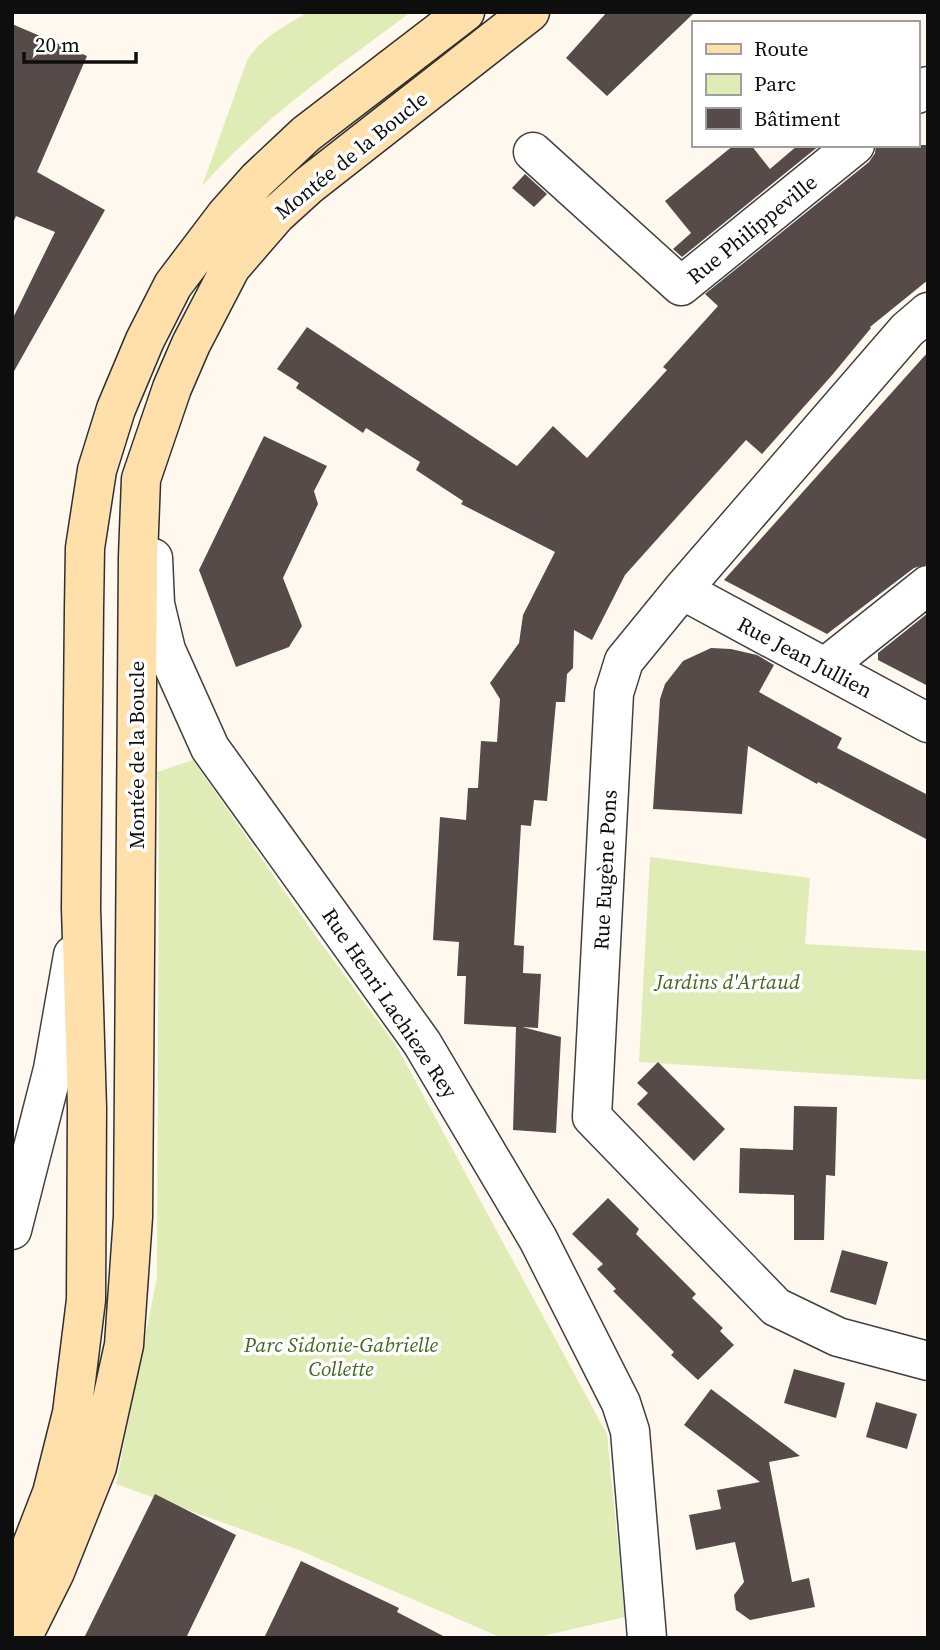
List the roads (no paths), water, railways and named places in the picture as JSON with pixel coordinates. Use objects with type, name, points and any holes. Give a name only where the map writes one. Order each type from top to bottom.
[{"type":"main road","name":"Montée de la Boucle","points":[[12,1597],[52,1493],[72,1413],[86,1300],[87,1108],[81,908],[85,548],[97,470],[116,409],[145,340],[173,285],[218,224],[257,180],[306,134],[465,12]]},
{"type":"main road","name":"Montée de la Boucle","points":[[22,1638],[55,1572],[97,1467],[124,1345],[133,1217],[141,479],[191,344],[231,267],[276,215],[309,185],[530,12]]},
{"type":"street","name":"Rue Philippeville","points":[[533,152],[681,286],[853,147]]},
{"type":"street","name":"Rue Eugène Pons","points":[[928,312],[907,330],[624,661],[614,693],[592,1117],[776,1307],[838,1337],[928,1361]]},
{"type":"street","name":"Rue Henri Lachieze Rey","points":[[164,414],[154,494],[153,550],[155,604],[166,650],[210,748],[422,1043],[538,1239],[621,1403],[630,1431],[647,1638]]},
{"type":"street","points":[[825,667],[928,585]]},
{"type":"street","name":"Rue Jean Jullien","points":[[682,590],[928,723]]},
{"type":"street","points":[[12,1230],[53,1069],[81,908]]},
{"type":"park label","name":"Jardins d'Artaud","points":[[728,981]]},
{"type":"park label","name":"Parc Sidonie-Gabrielle Collette","points":[[341,1356]]}]
